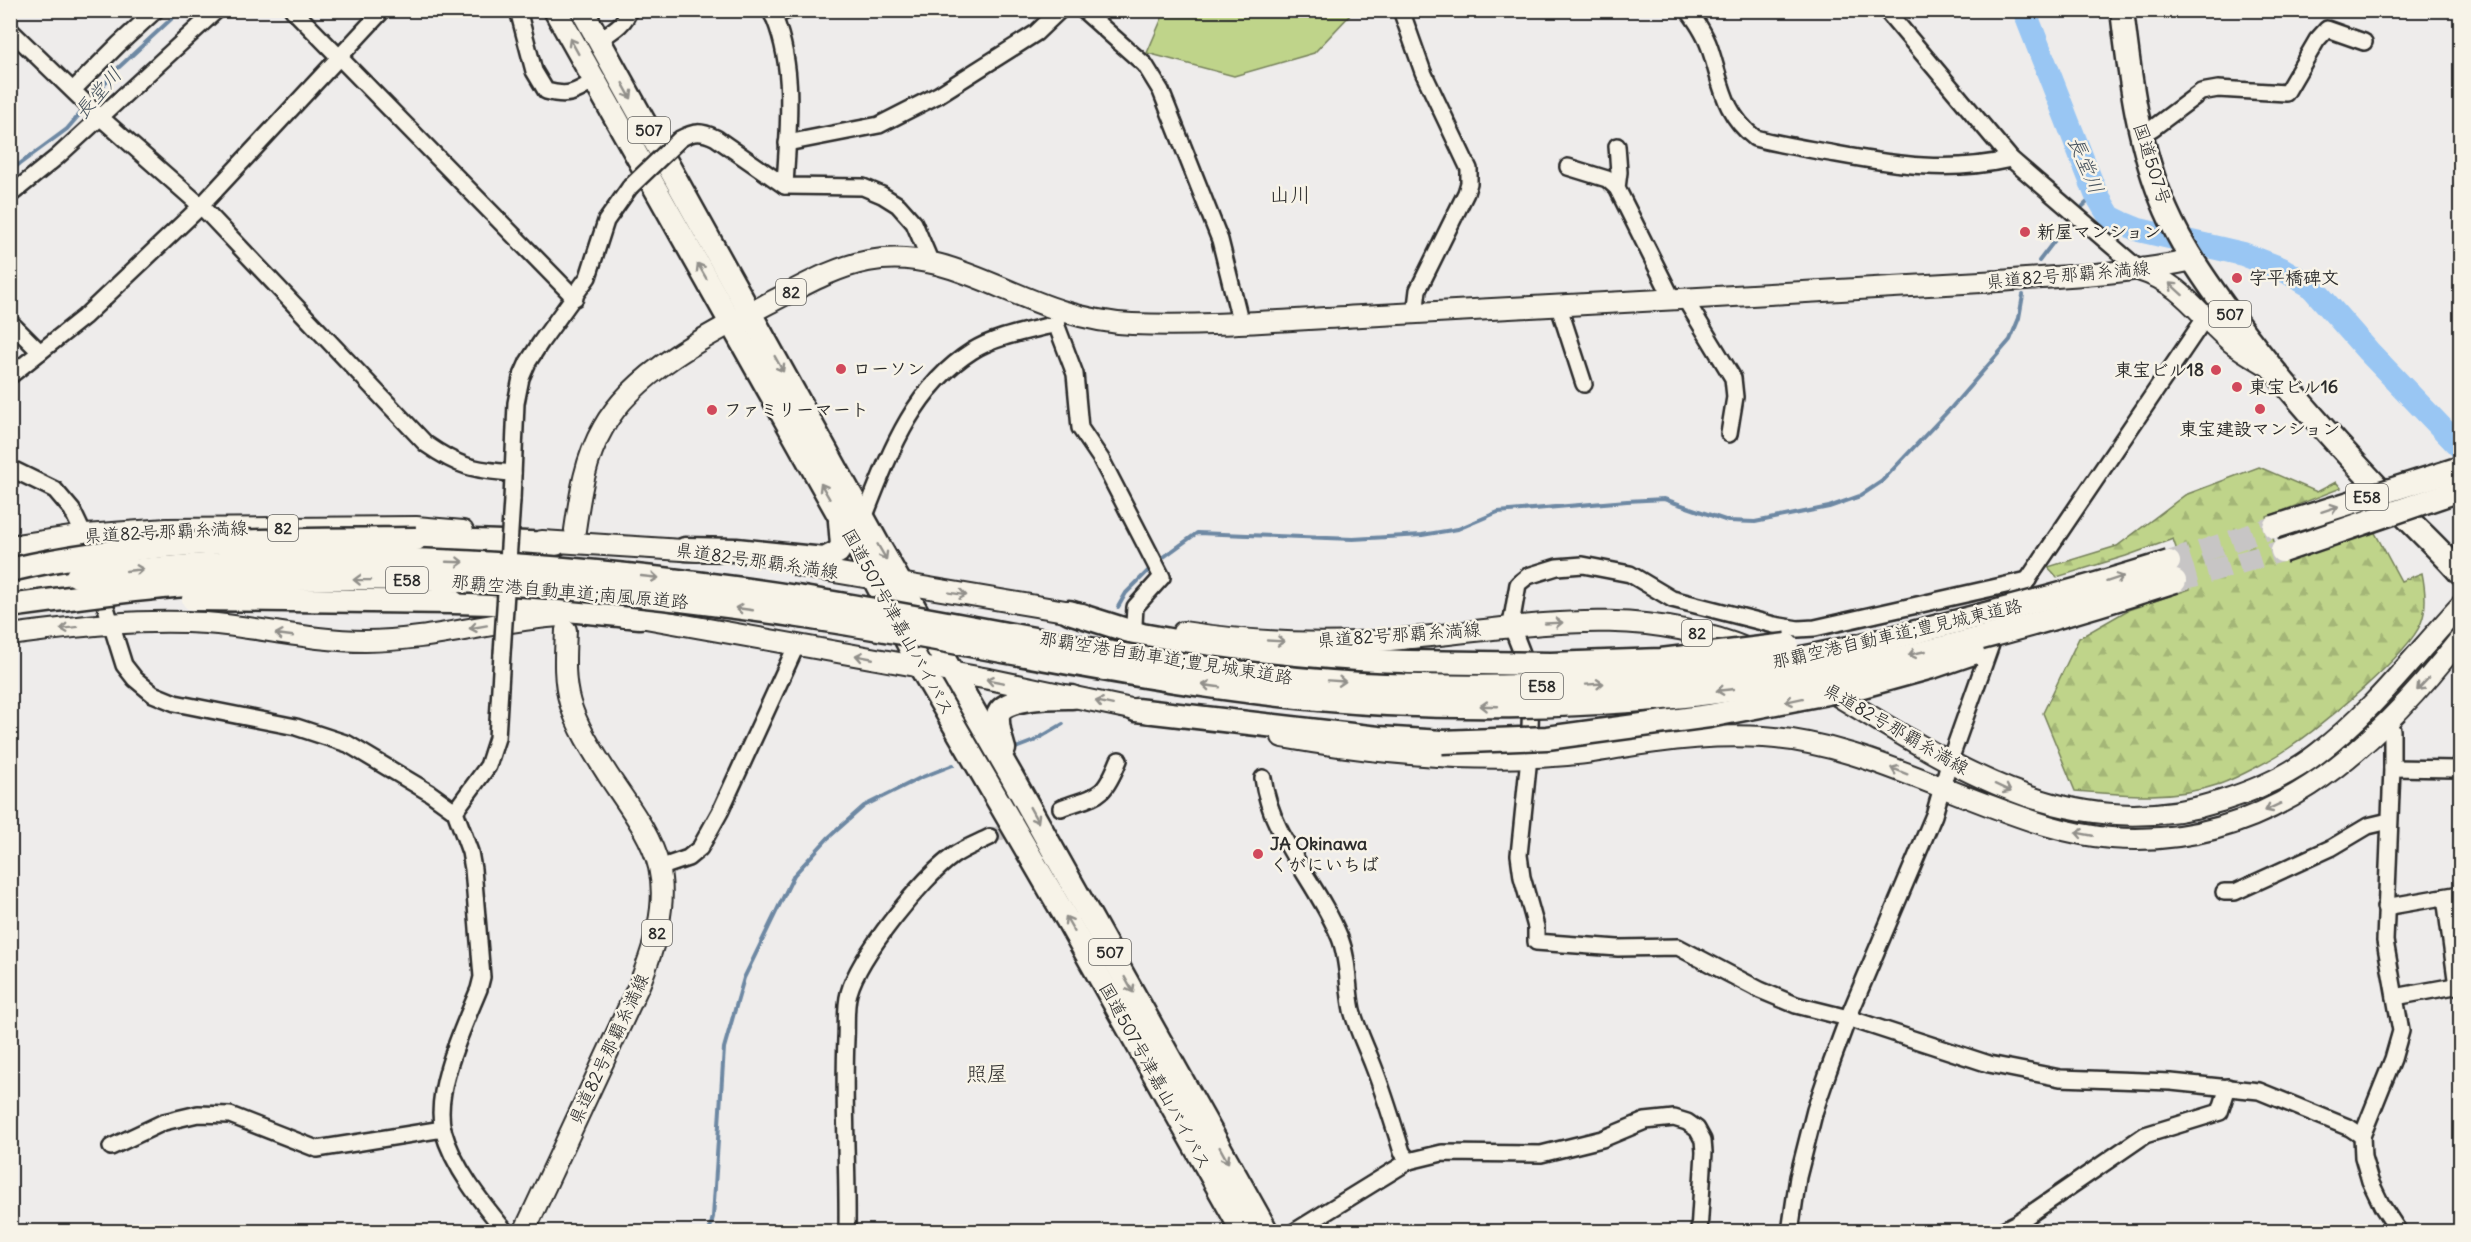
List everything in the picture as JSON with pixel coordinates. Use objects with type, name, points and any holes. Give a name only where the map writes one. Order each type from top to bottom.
[{"type":"highway","name":"国道507号津嘉山バイパス","points":[[555,10],[594,81],[864,518],[1267,1232]]},
{"type":"highway","name":"国道507号津嘉山バイパス","points":[[582,10],[741,317],[840,516],[921,668],[1068,921],[1243,1232]]},
{"type":"highway","name":"国道507号","points":[[2122,10],[2132,96],[2141,135],[2167,212],[2192,259],[2269,366],[2325,431],[2460,573]]},
{"type":"highway","name":"E58","points":[[2274,527],[2460,468]]},
{"type":"highway","name":"E58","points":[[2282,551],[2460,490]]},
{"type":"highway","points":[[685,549],[736,549],[824,559],[838,552],[842,545],[840,516]]},
{"type":"highway","points":[[10,570],[124,549],[217,541],[416,539],[556,544]]},
{"type":"highway","name":"那覇空港自動車道;南風原道路","points":[[10,585],[152,568],[232,563],[340,560],[456,562],[697,582],[804,598],[910,626]]},
{"type":"highway","name":"那覇空港自動車道;豊見城東道路","points":[[910,626],[1162,679],[1274,695],[1385,704],[1503,707],[1617,702],[1737,689],[1869,665],[2172,572]]},
{"type":"highway","name":"那覇空港自動車道;南風原道路","points":[[10,606],[166,586],[236,582],[341,579],[456,581],[596,591],[802,616],[910,626]]},
{"type":"highway","points":[[10,617],[131,603],[199,598],[493,603],[640,617]]},
{"type":"highway","points":[[1069,612],[1142,634],[1214,648],[1285,658],[1408,662],[1599,663],[1722,654],[2085,599]]},
{"type":"highway","points":[[1136,710],[1378,738],[1442,742],[1548,738],[1662,723],[1863,686],[1932,668],[2085,599]]},
{"type":"highway","points":[[1012,777],[998,727],[1000,710],[1019,701],[1072,697]]},
{"type":"main road","name":"県道82号那覇糸満線","points":[[575,530],[584,477],[593,448],[616,408],[633,388],[658,369],[741,317],[840,268],[874,260],[902,258],[960,270],[1059,318],[1124,324],[1241,324],[1970,283],[2140,270],[2192,259]]},
{"type":"main road","points":[[2140,270],[2166,280],[2234,344],[2269,366]]},
{"type":"main road","name":"県道82号那覇糸満線","points":[[10,546],[167,529],[416,527],[488,533],[556,544],[685,549],[1236,639],[1336,643],[1400,639],[1511,625],[1634,621],[1713,636],[1749,649],[1800,672],[1949,763],[2012,792],[2070,809],[2108,815],[2151,815],[2203,807],[2246,793],[2288,774],[2319,753],[2372,704],[2460,606]]},
{"type":"main road","name":"県道82号那覇糸満線","points":[[10,635],[110,623],[170,621],[209,623],[295,636],[365,641],[424,638],[531,618],[640,617],[797,644],[1136,710],[1378,753],[1431,757],[1529,757],[1569,755],[1655,742],[1744,736],[1819,744],[1861,756],[2029,820],[2086,834],[2136,839],[2180,836],[2230,825],[2301,792],[2341,765],[2388,723],[2436,671],[2460,639]]},
{"type":"main road","name":"県道82号那覇糸満線","points":[[524,1232],[635,994],[651,956],[659,923],[659,868],[632,810],[592,750],[570,702],[565,673],[566,630]]},
{"type":"street","points":[[73,90],[156,10]]},
{"type":"street","points":[[10,195],[57,157],[217,10]]},
{"type":"street","points":[[293,10],[575,298]]},
{"type":"street","points":[[10,376],[84,317],[201,206],[383,10]]},
{"type":"street","points":[[518,10],[534,71],[546,91],[561,95],[576,92],[594,81]]},
{"type":"street","points":[[598,40],[617,27],[628,15],[629,10]]},
{"type":"street","points":[[785,186],[790,82],[782,38],[772,14],[789,10]]},
{"type":"street","points":[[787,143],[879,125],[938,95],[1036,33],[1060,10]]},
{"type":"street","points":[[1083,10],[1145,65],[1161,91],[1220,240],[1241,324]]},
{"type":"street","points":[[1401,10],[1423,72],[1468,169],[1469,183],[1418,290],[1415,315]]},
{"type":"street","points":[[1688,10],[1710,49],[1720,84],[1734,117],[1741,127],[1755,138],[1903,166],[1932,168],[2011,159]]},
{"type":"street","points":[[1886,10],[2011,159],[2140,270]]},
{"type":"street","points":[[2141,135],[2201,92],[2218,89],[2286,93],[2317,40],[2327,29],[2364,42]]},
{"type":"street","points":[[10,30],[100,117],[201,206],[426,444],[450,460],[479,470],[513,473]]},
{"type":"street","points":[[455,812],[488,765],[497,738],[516,404],[521,378],[541,342],[575,298],[594,262],[606,221],[630,187],[680,139],[693,132],[704,133],[716,138],[785,186],[863,187],[882,195],[898,205],[914,223],[931,263]]},
{"type":"street","points":[[1617,146],[1619,172],[1617,188]]},
{"type":"street","points":[[1568,167],[1607,179],[1617,188],[1679,299],[1733,378],[1735,398],[1729,434]]},
{"type":"street","points":[[1559,307],[1584,384]]},
{"type":"street","points":[[864,518],[896,439],[938,378],[974,350],[1059,318],[1075,374],[1080,428],[1101,459],[1162,577],[1135,607],[1134,624]]},
{"type":"street","points":[[1790,1232],[1798,1177],[1815,1110],[1848,1018],[1934,815],[1949,763],[1999,622],[2205,318]]},
{"type":"street","points":[[10,322],[40,352]]},
{"type":"street","points":[[10,468],[55,490],[72,510],[86,536],[124,665],[135,679],[153,694],[175,703],[296,727],[348,744],[430,793],[455,812],[470,852],[482,963],[480,989],[448,1070],[442,1096],[443,1129],[464,1173],[506,1232]]},
{"type":"street","points":[[2028,580],[1815,628],[1798,629],[1774,625],[1672,598],[1630,573],[1583,565],[1557,567],[1527,576],[1518,584],[1511,625],[1532,681],[1529,757],[1519,855],[1522,877],[1536,927],[1536,942],[1618,948],[1678,947],[1760,990],[1796,1005],[1848,1018],[1989,1064],[2060,1078],[2171,1082],[2259,1091],[2350,1128],[2361,1136]]},
{"type":"street","points":[[659,868],[688,858],[700,848],[720,812],[797,644]]},
{"type":"street","points":[[2388,723],[2392,730],[2392,768],[2385,941],[2401,1031],[2393,1059],[2361,1136],[2363,1157],[2370,1181],[2382,1206],[2399,1232]]},
{"type":"street","points":[[1061,808],[1097,795],[1107,788],[1119,760]]},
{"type":"street","points":[[2392,768],[2456,769],[2460,764]]},
{"type":"street","points":[[1263,778],[1265,795],[1276,823],[1322,902],[1341,940],[1352,1008],[1360,1036],[1374,1066],[1402,1152],[1409,1161]]},
{"type":"street","points":[[2224,892],[2235,892],[2331,848],[2368,826],[2389,821]]},
{"type":"street","points":[[847,1232],[845,1062],[849,994],[859,969],[879,938],[932,874],[954,855],[990,837]]},
{"type":"street","points":[[2385,907],[2453,895],[2459,986],[2395,997]]},
{"type":"street","points":[[1999,1232],[2017,1223],[2145,1135],[2220,1112],[2228,1087]]},
{"type":"street","points":[[111,1147],[164,1122],[198,1114],[230,1115],[317,1149],[443,1129]]},
{"type":"street","points":[[1294,1232],[1311,1227],[1409,1161],[1442,1153],[1541,1154],[1602,1139],[1645,1121],[1674,1118],[1687,1122],[1697,1129],[1703,1140],[1699,1232]]},
{"type":"green space","points":[[1165,11],[1348,11],[1350,15],[1314,53],[1234,76],[1147,53]]},
{"type":"green space","points":[[2259,467],[2317,492],[2336,482],[2341,488],[2267,517],[2279,559],[2374,531],[2401,581],[2422,573],[2425,605],[2421,623],[2400,653],[2341,708],[2289,748],[2246,773],[2202,789],[2166,794],[2075,791],[2043,713],[2079,638],[2128,610],[2190,589],[2173,539],[2057,577],[2048,567],[2117,546],[2185,495]]},
{"type":"waterway","name":"長堂川","points":[[90,102],[117,69],[181,10]]},
{"type":"waterway","name":"長堂川","points":[[2024,10],[2096,194],[2110,217],[2139,230],[2243,254],[2282,269],[2311,286],[2368,351],[2460,447]]},
{"type":"waterway","name":"長堂川","points":[[10,171],[67,129],[85,108]]},
{"type":"waterway","points":[[2083,206],[2096,194]]},
{"type":"waterway","points":[[2039,261],[2068,223]]},
{"type":"waterway","points":[[1161,559],[1197,533],[1353,539],[1422,535],[1458,529],[1498,512],[1664,499],[1728,521],[1755,522],[1829,507],[1860,496],[1881,482],[1951,408],[2010,340],[2019,318],[2023,295]]},
{"type":"waterway","points":[[1118,607],[1126,593],[1151,568]]},
{"type":"waterway","points":[[1013,749],[1034,741],[1063,724]]},
{"type":"waterway","points":[[709,1232],[713,1217],[724,1048],[744,978],[794,875],[828,838],[864,806],[920,778],[953,765]]},
{"type":"tunnel","points":[[2169,562],[2274,527]]},
{"type":"tunnel","points":[[2175,581],[2282,551]]},
{"type":"tunnel","points":[[990,837],[1061,808]]},
{"type":"place","name":"新屋マンション","points":[[2025,232]]},
{"type":"place","name":"字平橋碑文","points":[[2237,278]]},
{"type":"place","name":"ローソン","points":[[841,369]]},
{"type":"place","name":"東宝ビル18","points":[[2216,370]]},
{"type":"place","name":"東宝ビル16","points":[[2237,387]]},
{"type":"place","name":"東宝建設マンション","points":[[2260,409]]},
{"type":"place","name":"ファミリーマート","points":[[712,410]]},
{"type":"place","name":"JA Okinawa くがにいちば","points":[[1258,854]]},
{"type":"district","name":"山川","points":[[1290,195]]},
{"type":"district","name":"照屋","points":[[987,1074]]}]
